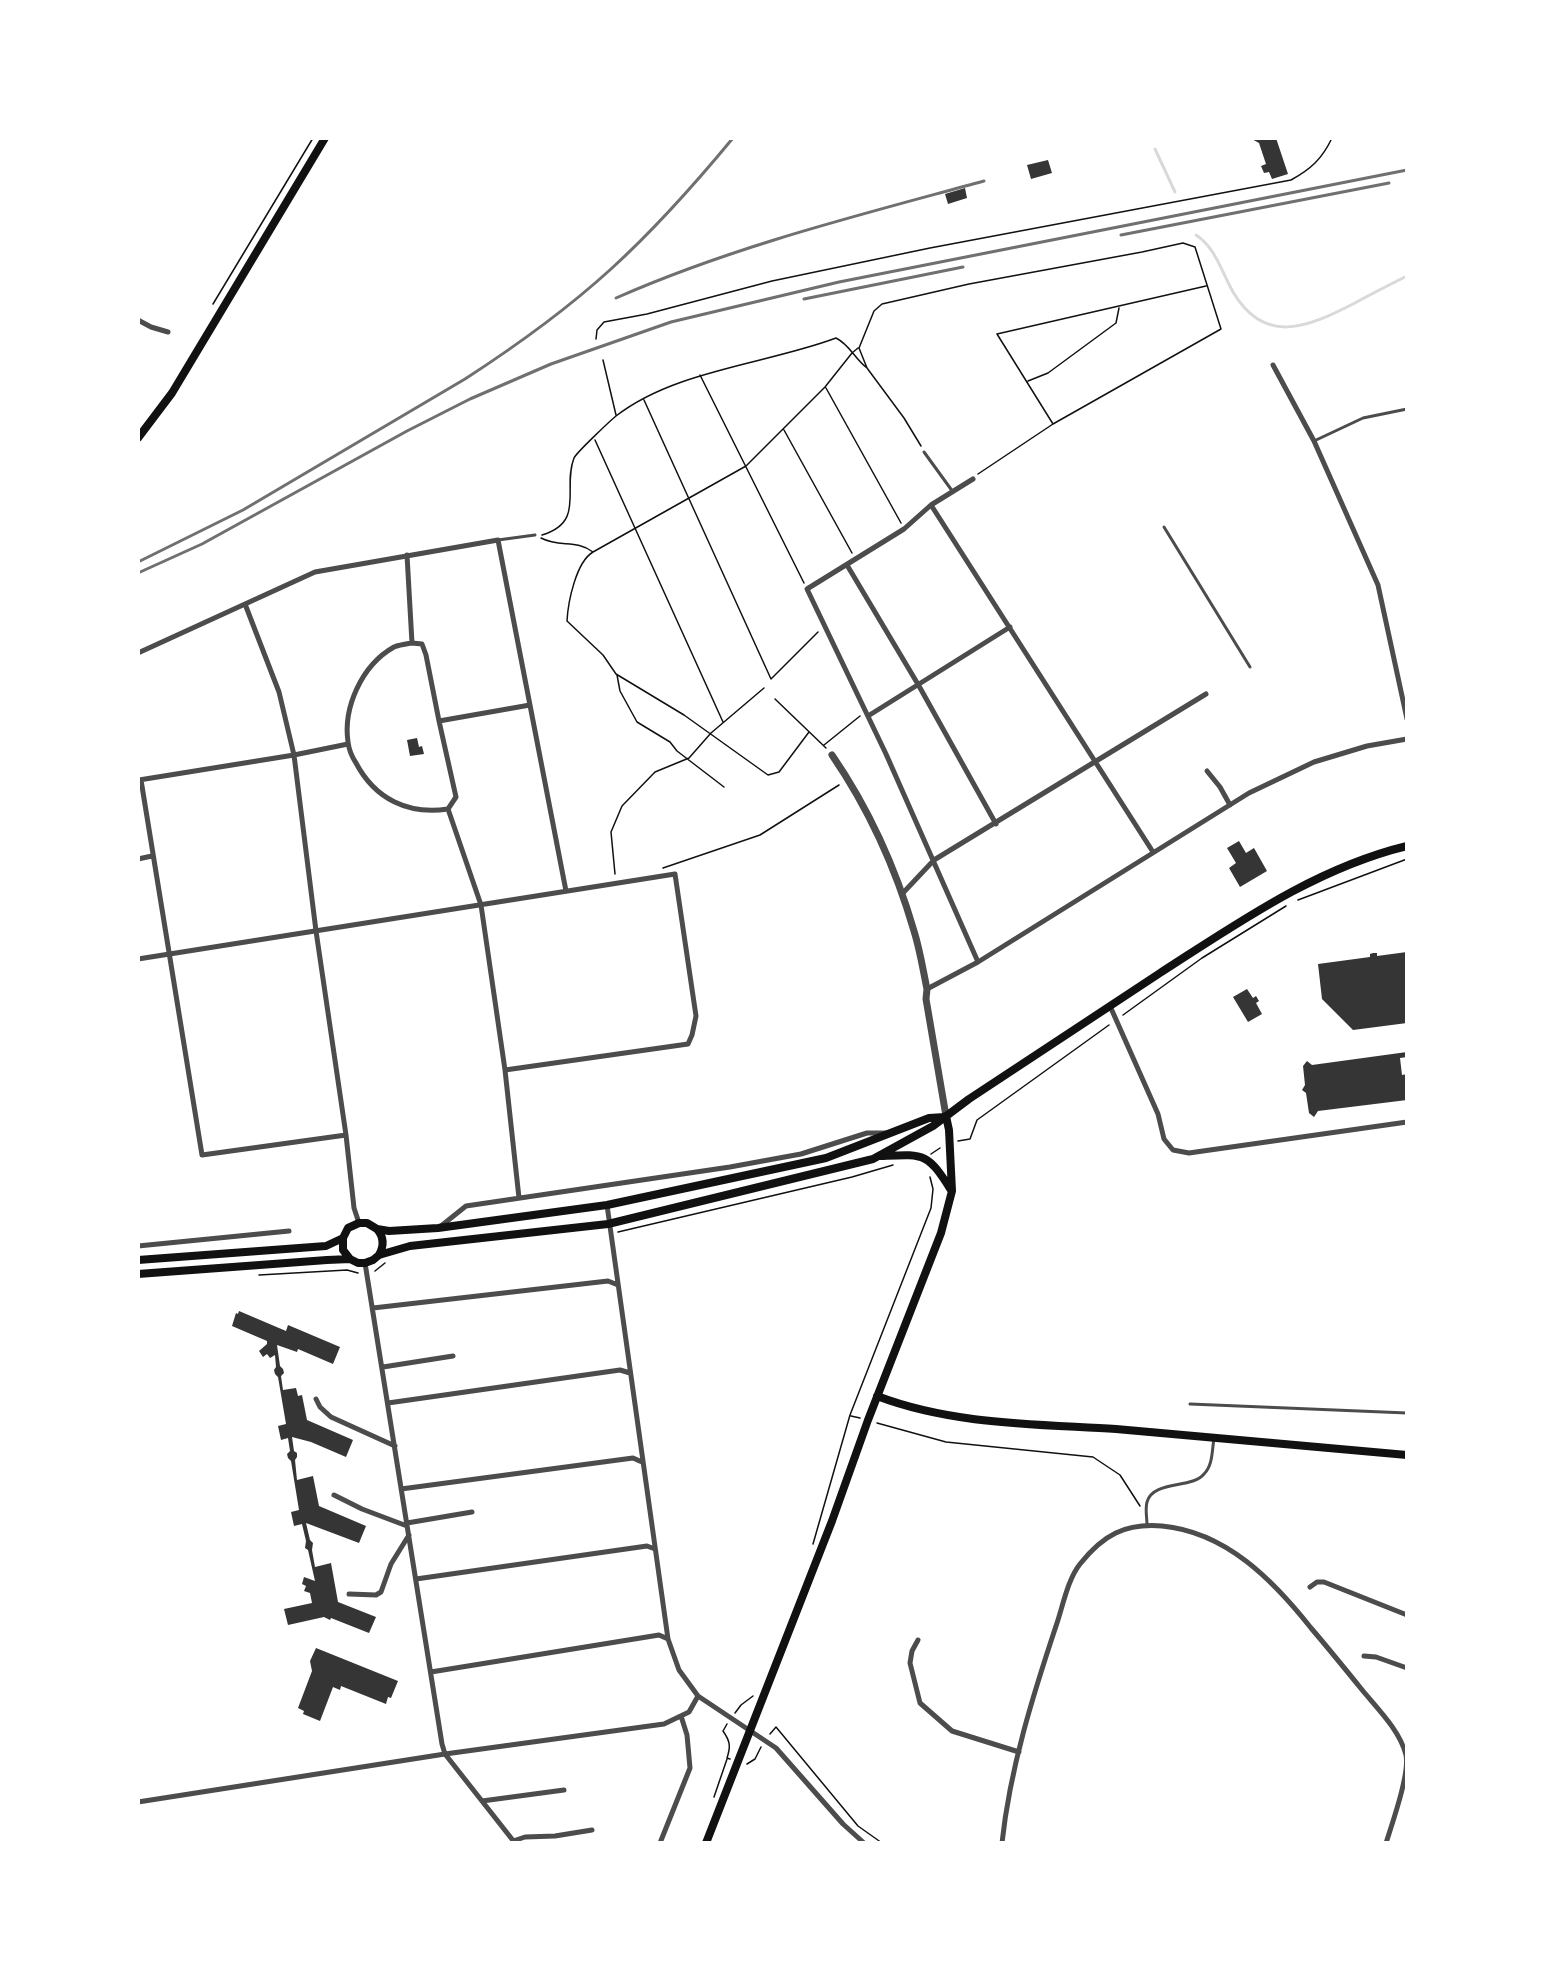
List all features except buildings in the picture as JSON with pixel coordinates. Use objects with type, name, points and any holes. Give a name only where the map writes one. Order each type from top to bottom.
[{"type":"main road","points":[[138,438],[172,393],[325,138]]},
{"type":"main road","points":[[879,1156],[933,1126],[1252,913],[1337,870],[1407,846]]},
{"type":"main road","points":[[377,1229],[389,1231],[438,1228],[607,1205],[826,1158],[929,1118],[946,1116]]},
{"type":"main road","points":[[706,1843],[832,1521],[940,1233],[952,1191],[949,1130],[946,1116]]},
{"type":"main road","points":[[379,1255],[382,1240],[377,1229],[371,1224],[359,1223],[348,1228],[343,1238],[343,1250],[350,1259],[358,1263],[365,1263],[379,1255],[410,1246],[608,1224],[879,1156],[907,1155],[926,1158],[939,1171],[952,1191]]},
{"type":"main road","points":[[138,1260],[326,1246],[343,1238]]},
{"type":"main road","points":[[138,1274],[350,1259]]},
{"type":"main road","points":[[878,1396],[896,1403],[965,1418],[1214,1437],[1407,1455]]},
{"type":"street","points":[[138,320],[168,332]]},
{"type":"street","points":[[1273,365],[1314,441],[1378,585],[1407,719]]},
{"type":"street","points":[[972,478],[931,505],[904,529],[807,589],[934,860],[978,962]]},
{"type":"street","points":[[931,505],[1153,852]]},
{"type":"street","points":[[138,653],[315,572],[498,540],[566,891]]},
{"type":"street","points":[[407,555],[412,643]]},
{"type":"street","points":[[847,565],[919,686],[996,824]]},
{"type":"street","points":[[245,604],[279,692],[294,755],[354,1208],[359,1223]]},
{"type":"street","points":[[867,714],[919,686],[1010,627]]},
{"type":"street","points":[[412,643],[422,645],[439,721],[456,797],[448,809],[435,811],[409,808],[381,796],[367,782],[358,768],[348,744],[347,725],[353,694],[366,672],[395,647],[412,643]]},
{"type":"street","points":[[902,894],[934,860],[1206,694]]},
{"type":"street","points":[[439,721],[530,705]]},
{"type":"street","points":[[927,989],[978,962],[1249,793],[1314,762],[1367,746],[1407,739]]},
{"type":"street","points":[[346,1135],[202,1155],[140,780],[348,744]]},
{"type":"street","points":[[832,755],[889,858],[915,933],[927,989],[926,999],[946,1116]]},
{"type":"street","points":[[1207,771],[1220,787],[1230,805]]},
{"type":"street","points":[[448,809],[481,905],[519,1198]]},
{"type":"street","points":[[138,859],[152,856]]},
{"type":"street","points":[[138,959],[675,874],[696,1016],[688,1044],[504,1070]]},
{"type":"street","points":[[1110,1006],[1158,1114],[1164,1139],[1173,1150],[1190,1153],[1407,1122]]},
{"type":"street","points":[[438,1228],[466,1206],[730,1167],[801,1154],[867,1133],[894,1133]]},
{"type":"street","points":[[607,1205],[668,1639],[679,1670],[698,1696],[776,1748],[858,1841],[864,1843]]},
{"type":"street","points":[[138,1246],[289,1231]]},
{"type":"street","points":[[365,1263],[445,1754],[514,1842],[525,1838],[592,1830]]},
{"type":"street","points":[[373,1308],[608,1281],[618,1285]]},
{"type":"street","points":[[382,1367],[453,1356]]},
{"type":"street","points":[[388,1403],[620,1370],[630,1373]]},
{"type":"street","points":[[316,1399],[320,1407],[331,1417],[395,1446]]},
{"type":"street","points":[[401,1489],[633,1458],[642,1462]]},
{"type":"street","points":[[334,1495],[362,1509],[407,1525],[472,1512]]},
{"type":"street","points":[[1002,1843],[1018,1752],[1041,1671],[1078,1567],[1090,1552],[1114,1533],[1147,1525],[1183,1528],[1205,1536],[1227,1547],[1250,1564],[1284,1594],[1379,1710],[1396,1734],[1406,1754],[1399,1803],[1386,1843]]},
{"type":"street","points":[[349,1594],[376,1595],[381,1592],[391,1564],[409,1535]]},
{"type":"street","points":[[416,1579],[646,1546],[655,1549]]},
{"type":"street","points":[[1310,1587],[1317,1582],[1324,1582],[1407,1615]]},
{"type":"street","points":[[431,1672],[659,1635],[668,1639]]},
{"type":"street","points":[[918,1640],[912,1651],[910,1664],[920,1703],[952,1731],[1018,1752]]},
{"type":"street","points":[[1364,1656],[1376,1657],[1407,1668]]},
{"type":"street","points":[[138,1802],[445,1754],[664,1724],[689,1712],[698,1696]]},
{"type":"street","points":[[660,1843],[690,1768],[687,1736],[681,1716]]},
{"type":"street","points":[[482,1801],[564,1790]]},
{"type":"lane","points":[[1314,441],[1363,418],[1407,409]]},
{"type":"lane","points":[[924,452],[953,492]]},
{"type":"lane","points":[[1164,527],[1250,667]]},
{"type":"lane","points":[[498,540],[535,535]]},
{"type":"lane","points":[[1190,1404],[1407,1413]]},
{"type":"lane","points":[[1147,1525],[1147,1502],[1154,1492],[1166,1486],[1192,1481],[1204,1475],[1210,1464],[1214,1437]]},
{"type":"path","points":[[213,304],[313,138]]},
{"type":"path","points":[[596,339],[597,330],[604,322],[647,314],[772,281],[930,248],[1291,180],[1308,171],[1327,150],[1332,138]]},
{"type":"path","points":[[724,787],[677,751],[670,742],[637,722],[620,691],[616,674],[603,655],[567,621],[568,602],[586,556],[746,466],[784,430],[859,348],[874,311],[882,304],[969,284],[1183,243],[1195,247],[1221,329],[1053,424],[972,478]]},
{"type":"path","points":[[1053,424],[997,334],[1206,286]]},
{"type":"path","points":[[1027,381],[1048,373],[1116,323],[1120,307]]},
{"type":"path","points":[[535,535],[553,531],[562,525],[569,513],[574,459],[578,452],[616,416],[643,399],[700,375],[814,346],[836,338],[845,343],[859,362],[867,368]]},
{"type":"path","points":[[859,348],[867,368],[904,418],[924,452]]},
{"type":"path","points":[[603,360],[616,416]]},
{"type":"path","points":[[700,375],[807,589]]},
{"type":"path","points":[[825,387],[904,529]]},
{"type":"path","points":[[643,399],[771,679],[825,626]]},
{"type":"path","points":[[784,430],[856,559]]},
{"type":"path","points":[[594,438],[724,723]]},
{"type":"path","points":[[535,535],[553,543],[585,545],[593,552]]},
{"type":"path","points":[[616,674],[711,733],[768,775],[779,772],[810,732]]},
{"type":"path","points":[[616,876],[610,832],[622,806],[655,772],[689,758],[711,733],[764,688]]},
{"type":"path","points":[[775,699],[832,755]]},
{"type":"path","points":[[824,746],[867,714]]},
{"type":"path","points":[[658,869],[760,835],[824,796],[847,779]]},
{"type":"path","points":[[977,1120],[1202,957],[1293,902],[1407,859]]},
{"type":"path","points":[[813,1545],[850,1415],[931,1208],[932,1178],[926,1171]]},
{"type":"path","points":[[850,1415],[946,1442],[1093,1456],[1120,1474],[1142,1512],[1146,1514]]},
{"type":"path","points":[[737,1762],[728,1758],[729,1740],[723,1731],[741,1705],[756,1692]]},
{"type":"waterway","points":[[1155,149],[1175,192]]},
{"type":"waterway","points":[[1196,235],[1214,254],[1233,292],[1245,309],[1259,320],[1273,326],[1304,325],[1353,304],[1407,276]]},
{"type":"railway","points":[[138,562],[243,510],[465,379],[522,341],[594,284],[644,238],[733,138]]},
{"type":"railway","points":[[138,573],[202,544],[407,431],[470,399],[551,364],[671,322],[839,282],[1407,170]]},
{"type":"railway","points":[[616,298],[661,279],[752,247],[984,181]]},
{"type":"railway","points":[[1121,235],[1389,183]]},
{"type":"railway","points":[[804,299],[963,267]]}]
